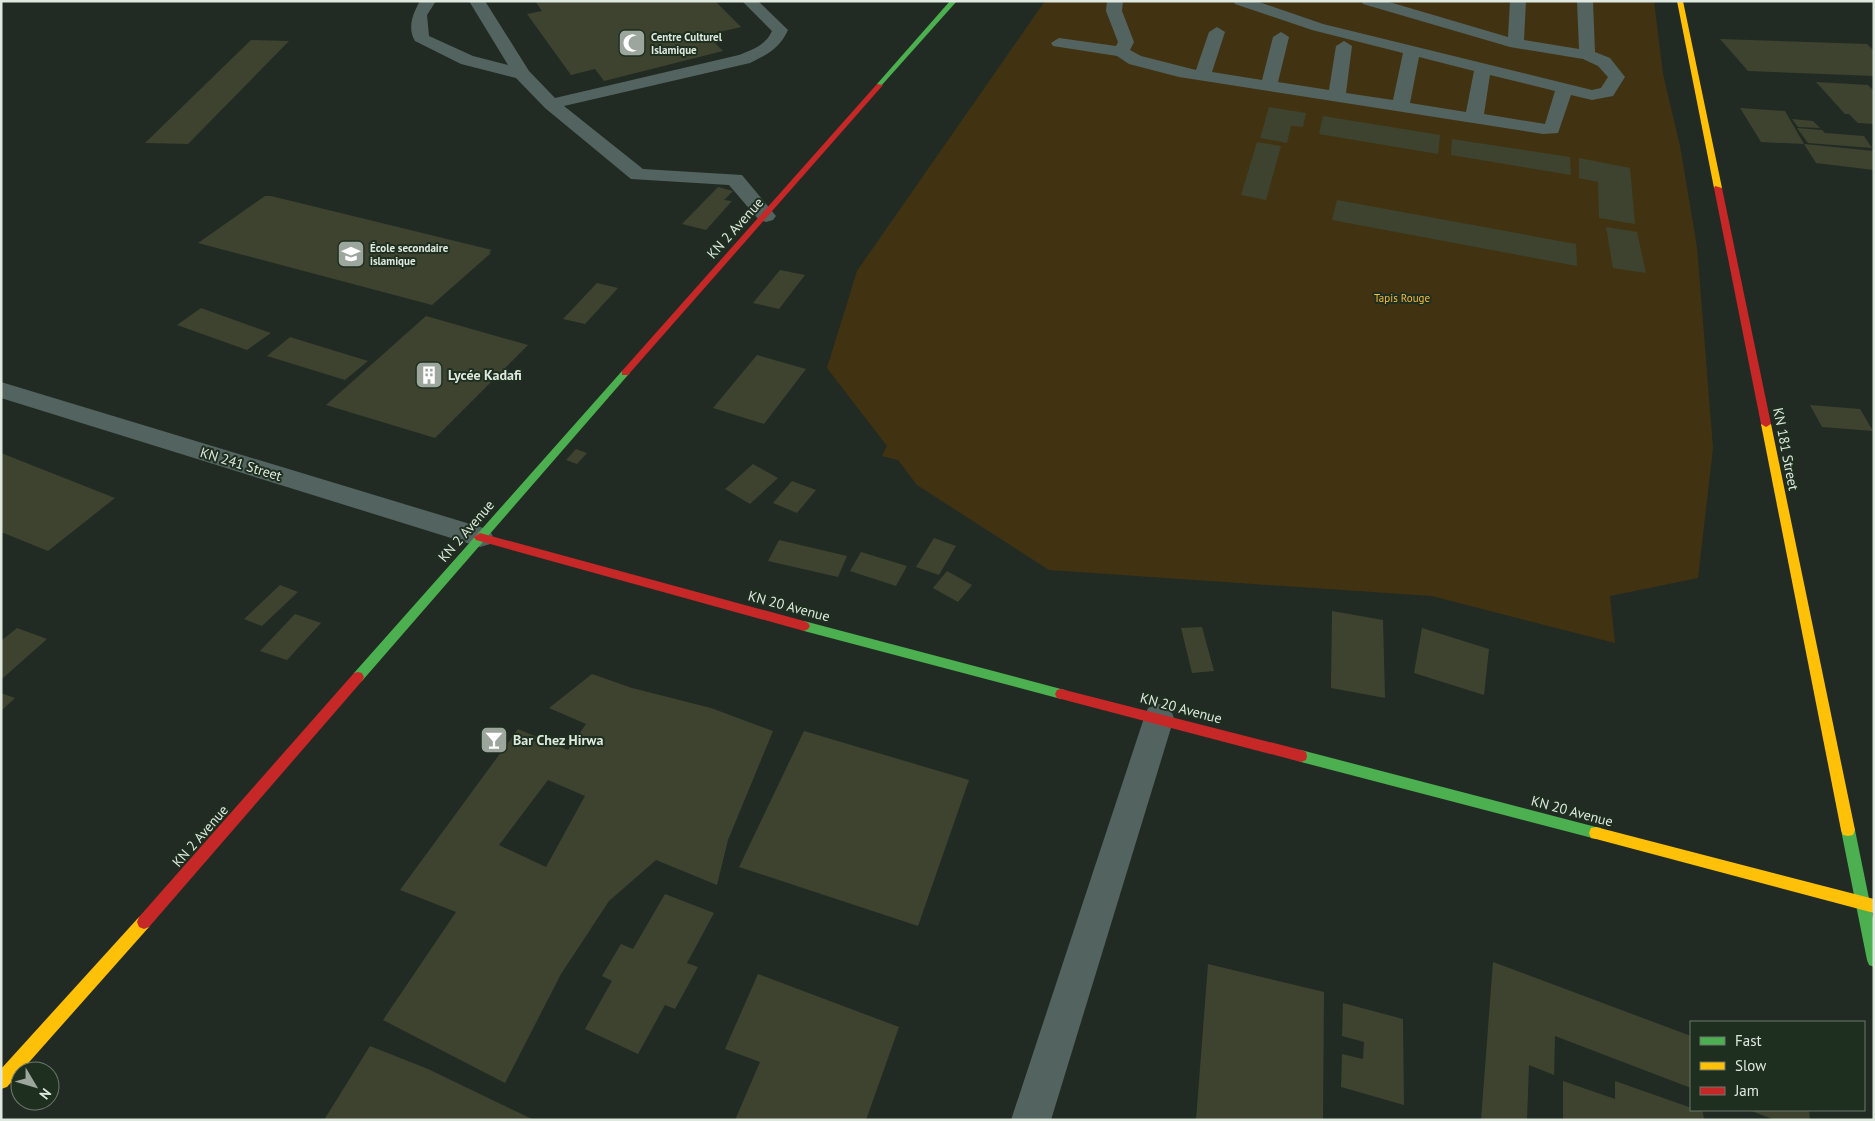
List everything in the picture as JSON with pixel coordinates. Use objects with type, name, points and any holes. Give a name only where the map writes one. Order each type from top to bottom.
[{"type":"main road","name":"KN 2 Avenue","points":[[1,1081],[137,931],[480,537],[766,216],[954,1]]},
{"type":"main road","name":"KN 181 Street","points":[[1680,1],[1868,904],[1874,960]]},
{"type":"main road","name":"KN 20 Avenue","points":[[480,537],[749,612],[1868,904]]},
{"type":"street","points":[[428,1],[419,15],[421,38],[467,60],[522,74]]},
{"type":"street","points":[[477,1],[522,74],[551,104],[638,175],[735,180],[766,216]]},
{"type":"street","points":[[551,104],[744,59],[766,50],[777,40],[780,30],[749,1]]},
{"type":"street","points":[[1114,1],[1114,11],[1126,42],[1121,52]]},
{"type":"street","points":[[1240,1],[1318,27],[1564,90],[1592,95],[1607,92],[1617,77],[1604,62],[1587,55],[1516,44],[1446,16],[1375,2]]},
{"type":"street","points":[[1516,44],[1518,1]]},
{"type":"street","points":[[1585,1],[1587,55]]},
{"type":"street","points":[[1202,76],[1217,32]]},
{"type":"street","points":[[1269,86],[1280,37]]},
{"type":"street","points":[[1059,43],[1121,52],[1134,60],[1202,76],[1474,118],[1552,128],[1564,90]]},
{"type":"street","points":[[1337,97],[1344,46]]},
{"type":"street","points":[[1400,106],[1412,51]]},
{"type":"street","points":[[1474,118],[1484,69]]},
{"type":"street","name":"KN 241 Street","points":[[1,390],[480,537]]},
{"type":"street","points":[[1031,1120],[1158,718]]},
{"type":"green space","name":"Tapis Rouge","points":[[1045,1],[1654,1],[1663,74],[1680,146],[1697,247],[1713,448],[1698,578],[1610,596],[1615,643],[1432,596],[1049,570],[917,485],[898,460],[882,456],[887,446],[827,368],[857,271]]},
{"type":"building","name":"Centre Culturel Islamique","points":[[535,1],[715,1],[741,27],[707,35],[723,51],[604,81],[595,69],[571,75],[527,14],[542,11]]},
{"type":"building","points":[[1720,39],[1867,44],[1874,51],[1874,76],[1748,71]]},
{"type":"building","points":[[251,40],[289,41],[188,144],[145,143]]},
{"type":"building","points":[[1816,82],[1868,85],[1874,91],[1874,124],[1858,123],[1849,114],[1845,114]]},
{"type":"building","points":[[1269,107],[1306,113],[1303,127],[1291,126],[1287,143],[1260,138]]},
{"type":"building","points":[[1740,108],[1785,111],[1804,144],[1761,142]]},
{"type":"building","points":[[1323,116],[1440,135],[1438,154],[1319,134]]},
{"type":"building","points":[[1792,119],[1813,121],[1820,128],[1798,127]]},
{"type":"building","points":[[1797,128],[1822,130],[1825,133],[1864,136],[1872,148],[1808,143]]},
{"type":"building","points":[[1452,139],[1570,157],[1571,175],[1451,155]]},
{"type":"building","points":[[1257,142],[1281,146],[1266,200],[1241,195]]},
{"type":"building","points":[[1804,144],[1874,151],[1874,170],[1816,163]]},
{"type":"building","points":[[1579,158],[1630,168],[1635,224],[1599,218],[1598,182],[1579,178]]},
{"type":"building","points":[[718,187],[733,191],[724,200],[732,201],[706,230],[682,224]]},
{"type":"building","points":[[265,196],[492,250],[489,252],[491,253],[432,305],[198,243]]},
{"type":"building","points":[[1337,200],[1576,244],[1577,266],[1332,220]]},
{"type":"building","points":[[1606,227],[1637,232],[1646,273],[1613,268]]},
{"type":"building","points":[[780,270],[805,275],[779,309],[753,303]]},
{"type":"building","points":[[597,283],[618,288],[585,324],[563,319]]},
{"type":"building","points":[[201,308],[271,333],[247,350],[177,325]]},
{"type":"building","name":"Lycée Kadafi","points":[[426,316],[528,345],[435,438],[326,405]]},
{"type":"building","points":[[290,337],[368,361],[345,380],[267,356]]},
{"type":"building","points":[[757,355],[806,369],[764,424],[713,408]]},
{"type":"building","points":[[1810,405],[1860,409],[1873,431],[1822,427]]},
{"type":"building","points":[[576,449],[587,453],[577,464],[566,460]]},
{"type":"building","points":[[1,453],[115,498],[48,551],[1,532]]},
{"type":"building","points":[[753,464],[778,478],[750,504],[725,489]]},
{"type":"building","points":[[792,481],[816,490],[797,513],[773,503]]},
{"type":"building","points":[[934,538],[956,546],[939,575],[916,567]]},
{"type":"building","points":[[779,540],[847,556],[838,577],[768,561]]},
{"type":"building","points":[[861,552],[907,566],[896,586],[850,571]]},
{"type":"building","points":[[947,571],[972,585],[958,602],[933,588]]},
{"type":"building","points":[[280,585],[298,592],[262,626],[244,619]]},
{"type":"building","points":[[1332,611],[1383,620],[1385,698],[1331,688]]},
{"type":"building","points":[[295,614],[321,623],[287,660],[260,651]]},
{"type":"building","points":[[1202,627],[1214,671],[1192,673],[1181,628]]},
{"type":"building","points":[[17,628],[47,639],[3,678],[1,677],[1,641]]},
{"type":"building","points":[[1422,628],[1489,649],[1484,695],[1414,673]]},
{"type":"building","points":[[592,674],[632,688],[711,708],[773,731],[728,840],[717,885],[656,860],[609,901],[561,974],[505,1083],[383,1020],[456,912],[400,890],[518,729],[568,750],[586,724],[549,708]],"holes":[[[548,780],[585,796],[546,867],[499,845]]]},
{"type":"building","points":[[1,693],[15,698],[1,711]]},
{"type":"building","points":[[804,731],[969,780],[918,926],[739,867]]},
{"type":"building","points":[[665,894],[714,913],[687,963],[698,967],[675,1009],[665,1005],[638,1054],[585,1029],[612,981],[602,976],[621,944],[633,949]]},
{"type":"building","points":[[1493,962],[1690,1036],[1690,1088],[1555,1036],[1554,1075],[1529,1065],[1527,1120],[1481,1120]]},
{"type":"building","points":[[1208,964],[1324,992],[1323,1120],[1196,1120]]},
{"type":"building","points":[[758,974],[899,1027],[866,1120],[735,1120],[760,1062],[725,1049]]},
{"type":"building","points":[[1343,1003],[1403,1019],[1404,1105],[1341,1087],[1342,1054],[1363,1059],[1364,1042],[1342,1036]]},
{"type":"building","points":[[370,1046],[428,1069],[534,1120],[324,1120]]},
{"type":"building","points":[[1563,1081],[1615,1099],[1615,1081],[1690,1107],[1690,1111],[1703,1112],[1704,1120],[1563,1120]]},
{"type":"building","points":[[1752,1111],[1809,1111],[1810,1120],[1775,1120]]},
{"type":"traffic: fast","points":[[879,85],[954,1]]},
{"type":"traffic: fast","points":[[358,677],[625,373]]},
{"type":"traffic: fast","points":[[804,626],[1061,694]]},
{"type":"traffic: fast","points":[[1301,756],[1596,833]]},
{"type":"traffic: fast","points":[[1848,830],[1874,960]]},
{"type":"traffic: slow","points":[[1680,1],[1718,188]]},
{"type":"traffic: slow","points":[[1766,424],[1848,830]]},
{"type":"traffic: slow","points":[[1596,833],[1874,906]]},
{"type":"traffic: slow","points":[[1,1081],[144,922]]},
{"type":"traffic: jam","points":[[625,373],[879,85]]},
{"type":"traffic: jam","points":[[1718,188],[1766,424]]},
{"type":"traffic: jam","points":[[480,537],[804,626]]},
{"type":"traffic: jam","points":[[144,922],[358,677]]},
{"type":"traffic: jam","points":[[1061,694],[1301,756]]},
{"type":"place","name":"Centre Culturel Islamique","points":[[632,43]]},
{"type":"place","name":"École secondaire islamique","points":[[351,254]]},
{"type":"place","name":"Lycée Kadafi","points":[[429,375]]},
{"type":"place","name":"Bar Chez Hirwa","points":[[494,740]]}]
